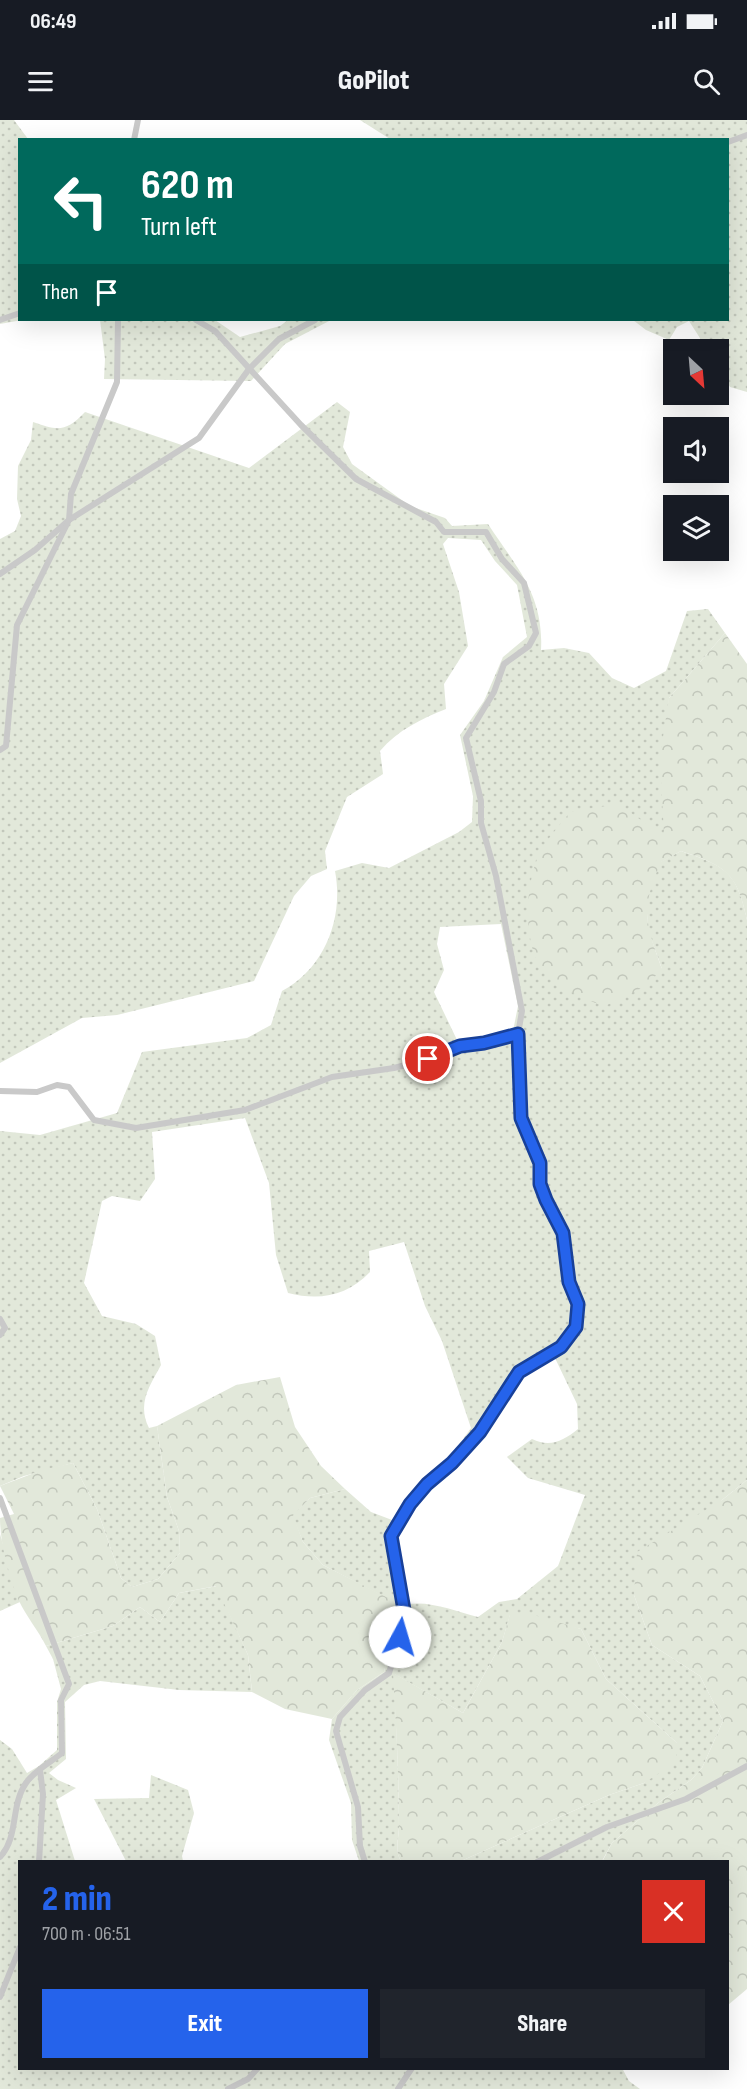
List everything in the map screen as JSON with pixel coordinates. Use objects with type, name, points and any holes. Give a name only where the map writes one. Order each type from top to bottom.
[{"type":"street","points":[[134,138],[138,120]]},
{"type":"street","points":[[729,142],[747,135]]},
{"type":"street","points":[[0,320],[18,314]]},
{"type":"street","points":[[0,750],[6,746],[17,625],[69,520],[71,494],[117,382],[118,321]]},
{"type":"street","points":[[198,321],[215,331],[301,425],[356,479],[436,522],[444,532],[486,532],[502,559],[524,583],[536,633],[529,646],[504,664],[494,692],[466,738],[480,801],[481,823],[496,876],[522,1011],[518,1034],[521,1118],[540,1163],[540,1184],[563,1233],[569,1282],[578,1304],[576,1327],[561,1347],[519,1372],[480,1432],[452,1463],[427,1484],[410,1504],[391,1536],[404,1610],[400,1637],[388,1673],[365,1690],[340,1717],[336,1731],[358,1808],[360,1846],[364,1860]]},
{"type":"street","points":[[0,573],[34,550],[69,520],[199,438],[249,369],[279,339],[313,321]]},
{"type":"street","points":[[0,1091],[37,1092],[57,1085],[69,1087],[94,1120],[136,1128],[245,1110],[332,1077],[394,1068],[428,1059],[460,1046],[484,1043],[518,1034]]},
{"type":"street","points":[[0,1319],[5,1328],[0,1335]]},
{"type":"street","points":[[0,1498],[69,1684],[61,1700],[62,1753],[26,1783],[17,1805],[11,1842],[0,1857]]},
{"type":"street","points":[[541,1860],[607,1827],[686,1798],[747,1766]]},
{"type":"street","points":[[39,1860],[43,1794],[40,1770]]},
{"type":"street","points":[[0,1996],[18,1952]]},
{"type":"street","points":[[228,2089],[248,2079],[256,2070]]},
{"type":"street","points":[[398,2089],[411,2070]]},
{"type":"green space","points":[[0,120],[14,120],[27,138],[18,138],[18,321],[0,324]]},
{"type":"green space","points":[[360,120],[747,120],[747,392],[729,385],[729,339],[701,339],[689,321],[729,321],[729,138],[388,138]]},
{"type":"green space","points":[[100,321],[216,321],[240,337],[280,326],[287,321],[329,321],[285,344],[251,381],[104,379],[105,359]]},
{"type":"green space","points":[[634,321],[689,321],[677,327],[670,339],[646,330]]},
{"type":"green space","points":[[337,402],[350,412],[343,447],[352,464],[410,506],[445,518],[452,526],[488,524],[518,568],[533,597],[541,630],[541,650],[564,648],[589,653],[612,678],[634,688],[666,671],[687,611],[708,609],[725,633],[669,698],[664,837],[570,812],[662,969],[648,930],[646,897],[660,862],[681,851],[719,867],[727,873],[739,891],[747,920],[747,1480],[722,1500],[634,1595],[652,1645],[700,1676],[723,1721],[702,1768],[691,1780],[658,1803],[612,1843],[603,1860],[463,1860],[609,1795],[644,1783],[677,1743],[606,1679],[581,1629],[510,1615],[502,1642],[463,1713],[394,1674],[399,1807],[397,1849],[400,1860],[359,1860],[352,1840],[351,1803],[329,1740],[332,1719],[357,1690],[384,1672],[390,1646],[399,1624],[396,1603],[323,1565],[303,1542],[292,1515],[310,1498],[345,1489],[371,1512],[392,1520],[422,1482],[448,1460],[471,1428],[442,1341],[425,1306],[404,1242],[369,1251],[370,1272],[352,1287],[322,1296],[288,1293],[276,1255],[269,1183],[245,1118],[152,1132],[155,1179],[140,1201],[112,1196],[102,1201],[84,1283],[102,1316],[136,1324],[155,1336],[161,1365],[146,1396],[144,1411],[149,1428],[157,1426],[167,1497],[179,1531],[180,1553],[158,1579],[132,1587],[121,1578],[97,1509],[73,1463],[24,1476],[0,1486],[0,1131],[40,1135],[117,1113],[142,1052],[247,1038],[271,1025],[282,991],[310,969],[328,940],[337,906],[335,871],[362,863],[389,868],[459,832],[472,822],[473,796],[460,735],[484,701],[503,657],[527,637],[517,585],[495,561],[481,540],[448,538],[443,544],[459,592],[468,646],[444,684],[446,709],[419,721],[394,737],[380,751],[383,774],[347,797],[325,851],[327,869],[311,876],[294,896],[254,981],[117,1015],[82,1018],[0,1063],[0,539],[15,531],[21,516],[17,499],[18,466],[31,440],[33,422],[61,428],[72,423],[85,412],[249,468]],"holes":[[[501,924],[518,1006],[513,1031],[458,1042],[434,992],[444,970],[437,944],[440,927]],[[555,1358],[577,1404],[578,1429],[556,1442],[545,1443],[532,1439],[507,1457],[528,1478],[585,1495],[558,1566],[517,1599],[499,1602],[478,1617],[435,1605],[408,1604],[395,1543],[412,1508],[465,1458],[526,1373]]]},
{"type":"green space","points":[[725,633],[747,664],[747,920],[739,891],[727,873],[719,867],[681,851],[661,862],[650,892],[647,915],[662,969],[646,986],[605,1006],[574,994],[559,985],[547,976],[539,964],[529,932],[528,914],[536,862],[548,839],[570,812],[618,804],[664,836],[660,756],[669,698]]},
{"type":"green space","points":[[280,1377],[295,1427],[321,1466],[345,1489],[310,1498],[293,1515],[303,1542],[323,1565],[396,1602],[399,1624],[390,1646],[384,1672],[357,1690],[332,1719],[285,1709],[252,1692],[248,1655],[216,1586],[179,1593],[160,1622],[140,1607],[113,1626],[46,1646],[19,1601],[9,1571],[3,1549],[0,1518],[14,1514],[0,1486],[42,1470],[73,1463],[97,1509],[121,1578],[132,1587],[158,1579],[180,1553],[179,1531],[167,1497],[157,1426],[236,1385]]},
{"type":"green space","points":[[747,1480],[747,1989],[729,2004],[729,1860],[603,1860],[612,1843],[658,1803],[691,1780],[702,1768],[723,1721],[700,1676],[652,1645],[634,1595],[637,1552],[722,1500]]},
{"type":"green space","points":[[0,1534],[20,1602],[0,1611]]},
{"type":"green space","points":[[217,1586],[248,1655],[252,1692],[179,1690],[100,1681],[84,1685],[65,1702],[66,1759],[49,1773],[76,1788],[56,1800],[75,1860],[18,1860],[18,2070],[623,2070],[629,2081],[640,2089],[0,2089],[0,1740],[12,1749],[27,1773],[39,1766],[57,1750],[57,1702],[61,1689],[53,1659],[46,1646],[113,1626],[140,1607],[160,1622],[179,1593]]},
{"type":"green space","points":[[510,1614],[534,1615],[581,1629],[606,1679],[677,1743],[676,1762],[644,1783],[609,1795],[463,1860],[400,1860],[397,1849],[399,1826],[393,1673],[463,1713],[502,1642]]},
{"type":"green space","points":[[151,1775],[188,1790],[194,1813],[183,1860],[125,1860],[94,1799],[149,1798]]},
{"type":"route","points":[[400,1637],[404,1610],[391,1536],[410,1504],[427,1484],[452,1463],[480,1432],[519,1372],[561,1347],[576,1327],[578,1304],[569,1282],[563,1233],[540,1184],[540,1163],[521,1118],[518,1034],[484,1043],[460,1046],[428,1059]]}]
